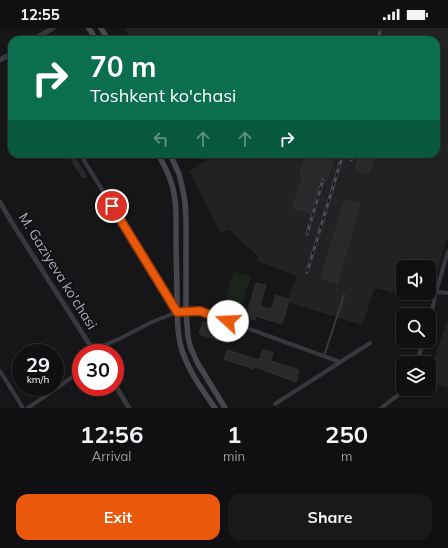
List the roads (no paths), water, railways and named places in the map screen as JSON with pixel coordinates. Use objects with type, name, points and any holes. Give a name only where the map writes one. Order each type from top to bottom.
[{"type":"main road","points":[[160,158],[165,166],[175,199],[177,312],[179,337],[186,361],[214,408]]},
{"type":"main road","points":[[172,158],[179,174],[185,202],[186,311],[188,337],[193,354],[225,408]]},
{"type":"street","points":[[40,36],[53,28]]},
{"type":"street","points":[[82,158],[177,312]]},
{"type":"street","name":"M. Gaziyeva ko'chasi","points":[[0,202],[89,344]]},
{"type":"street","points":[[448,251],[436,292],[448,293]]},
{"type":"street","points":[[109,344],[152,322],[177,312],[200,311],[340,362]]},
{"type":"street","points":[[275,404],[370,343]]},
{"type":"street","points":[[0,371],[23,408]]},
{"type":"street","points":[[28,408],[72,377]]},
{"type":"street","points":[[122,396],[129,408]]},
{"type":"street","points":[[381,408],[397,396]]},
{"type":"lane","points":[[324,356],[344,295]]},
{"type":"railway","points":[[379,36],[381,28]]},
{"type":"railway","points":[[307,272],[342,158]]},
{"type":"railway","points":[[307,234],[323,180]]}]
